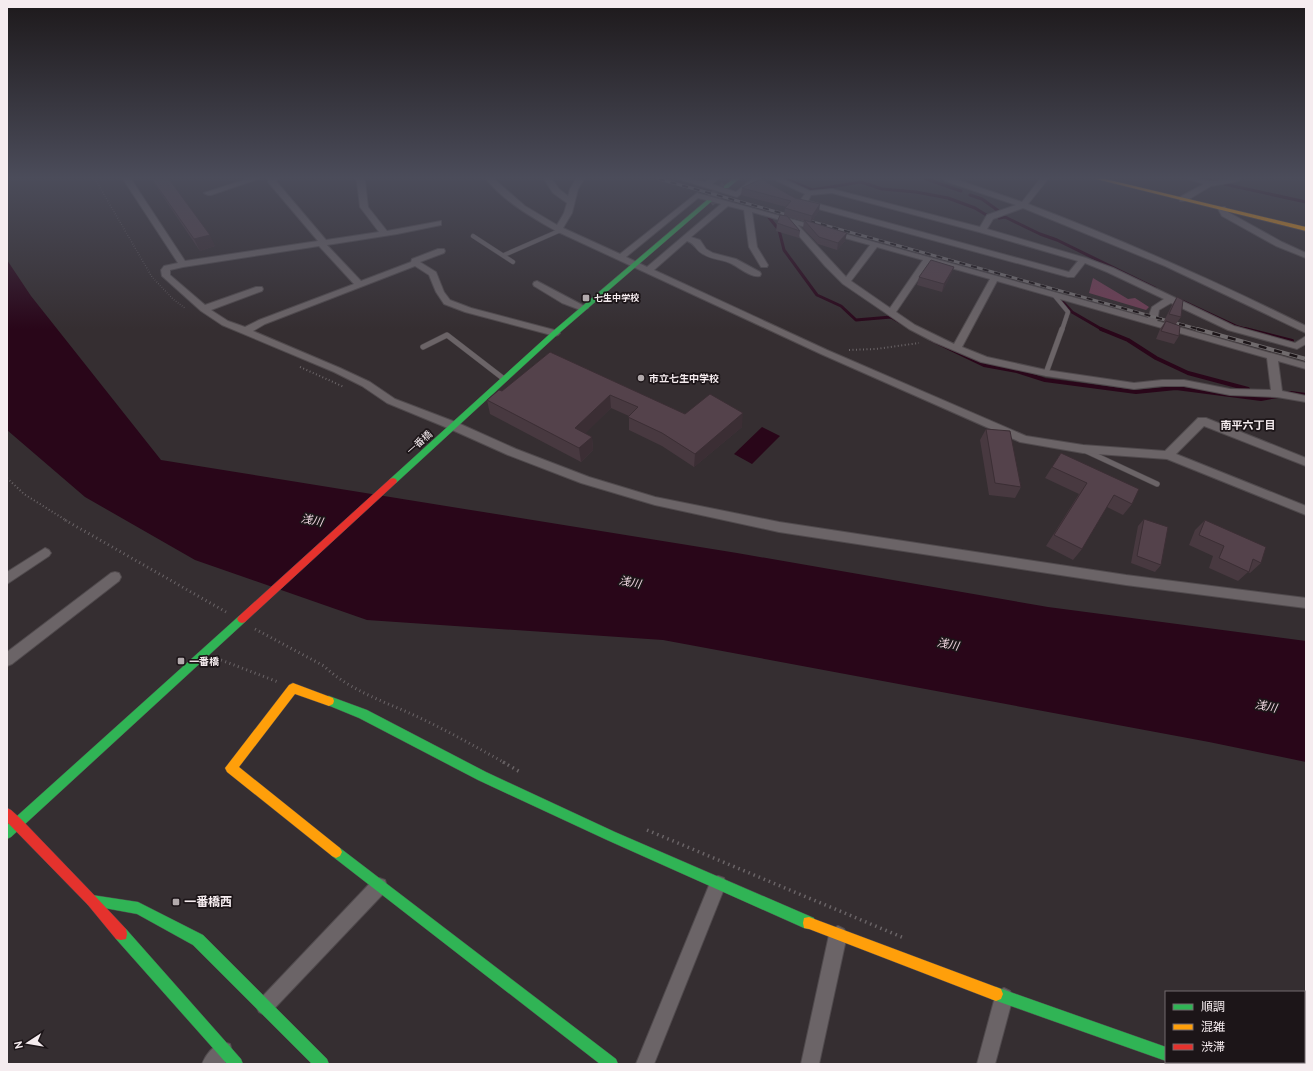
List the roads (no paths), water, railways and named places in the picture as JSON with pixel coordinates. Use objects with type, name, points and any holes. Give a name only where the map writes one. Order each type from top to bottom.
[{"type":"main road","name":"一番橋","points":[[7,832],[207,652],[555,333],[676,229]]},
{"type":"main road","points":[[611,1064],[379,886],[231,768],[293,688],[363,714],[482,776],[718,884],[838,935],[1004,997],[1165,1054]]},
{"type":"main road","points":[[7,814],[92,901],[223,1060]]},
{"type":"main road","points":[[92,901],[138,908],[198,940],[322,1064]]},
{"type":"street","points":[[160,229],[183,264]]},
{"type":"street","points":[[312,229],[322,241],[322,244],[360,285]]},
{"type":"street","points":[[381,229],[385,234]]},
{"type":"street","points":[[407,229],[322,244],[183,264],[167,268],[165,270],[166,276],[204,309],[225,323],[361,382],[392,401],[450,430],[585,480],[655,501],[779,527],[1028,566],[1306,603]]},
{"type":"street","points":[[560,229],[824,352],[1024,439],[1083,450],[1168,455],[1306,511]]},
{"type":"street","points":[[621,257],[655,229]]},
{"type":"street","points":[[648,270],[697,229]]},
{"type":"street","points":[[751,229],[753,246],[764,265]]},
{"type":"street","points":[[798,229],[846,282],[912,327],[984,360],[1046,373],[1134,386],[1162,383],[1184,383],[1230,392],[1277,394],[1306,399]]},
{"type":"street","points":[[822,229],[1306,366]]},
{"type":"street","points":[[935,229],[1071,275],[1083,260]]},
{"type":"street","points":[[957,229],[982,230],[1083,260],[1110,270],[1169,300],[1231,328],[1296,346],[1306,338]]},
{"type":"street","points":[[1083,229],[1238,295],[1306,330]]},
{"type":"street","points":[[1252,229],[1279,244],[1306,256]]},
{"type":"street","points":[[686,238],[697,242],[703,251],[710,255],[733,261],[757,274]]},
{"type":"street","points":[[846,282],[875,244]]},
{"type":"street","points":[[246,331],[262,322],[416,263],[416,261],[441,251]]},
{"type":"street","points":[[891,312],[928,259]]},
{"type":"street","points":[[416,263],[433,274],[440,292],[447,302],[468,310],[555,333]]},
{"type":"street","points":[[957,348],[995,278]]},
{"type":"street","points":[[537,284],[565,301],[583,308]]},
{"type":"street","points":[[204,309],[259,289]]},
{"type":"street","points":[[1152,323],[1155,309],[1169,300]]},
{"type":"street","points":[[1272,356],[1277,394]]},
{"type":"street","points":[[1168,455],[1202,421],[1306,462]]},
{"type":"street","points":[[7,579],[30,571],[46,553]]},
{"type":"street","points":[[7,660],[115,577]]},
{"type":"street","points":[[645,1064],[718,884]]},
{"type":"street","points":[[265,1006],[379,886]]},
{"type":"street","points":[[810,1064],[838,935]]},
{"type":"street","points":[[986,1064],[1004,997]]},
{"type":"lane","points":[[504,255],[560,229]]},
{"type":"lane","points":[[473,236],[514,262]]},
{"type":"lane","points":[[1046,373],[1068,312],[1054,295]]},
{"type":"lane","points":[[423,347],[447,335],[504,379]]},
{"type":"lane","points":[[1083,450],[1157,484]]},
{"type":"water","name":"浅川","points":[[7,260],[31,296],[161,460],[737,553],[1048,607],[1306,641],[1306,762],[1209,742],[663,640],[367,620],[195,560],[85,497],[7,430]]},
{"type":"water","points":[[762,427],[780,436],[752,464],[734,454]]},
{"type":"waterway","points":[[778,229],[784,250],[817,295],[841,306],[856,320],[891,317],[903,324]]},
{"type":"waterway","points":[[1030,229],[1057,240],[1155,288]]},
{"type":"waterway","points":[[1178,299],[1238,327],[1249,330]]},
{"type":"waterway","points":[[1062,301],[1072,312],[1102,329]]},
{"type":"waterway","points":[[1102,329],[1128,340],[1156,358],[1188,373],[1248,389]]},
{"type":"waterway","points":[[1245,329],[1292,341]]},
{"type":"waterway","points":[[932,340],[984,365],[1017,371],[1045,380],[1136,392],[1176,388],[1261,399],[1277,396]]},
{"type":"waterway","points":[[1286,394],[1291,393],[1306,395]]},
{"type":"railway","points":[[838,229],[1201,330]]},
{"type":"railway","points":[[1197,329],[1306,359]]},
{"type":"place","name":"七生中学校","points":[[586,298]]},
{"type":"place","name":"市立七生中学校","points":[[641,378]]},
{"type":"place","name":"一番橋","points":[[181,661]]},
{"type":"place","name":"一番橋西","points":[[176,902]]},
{"type":"district","name":"南平六丁目","points":[[1248,425]]}]
